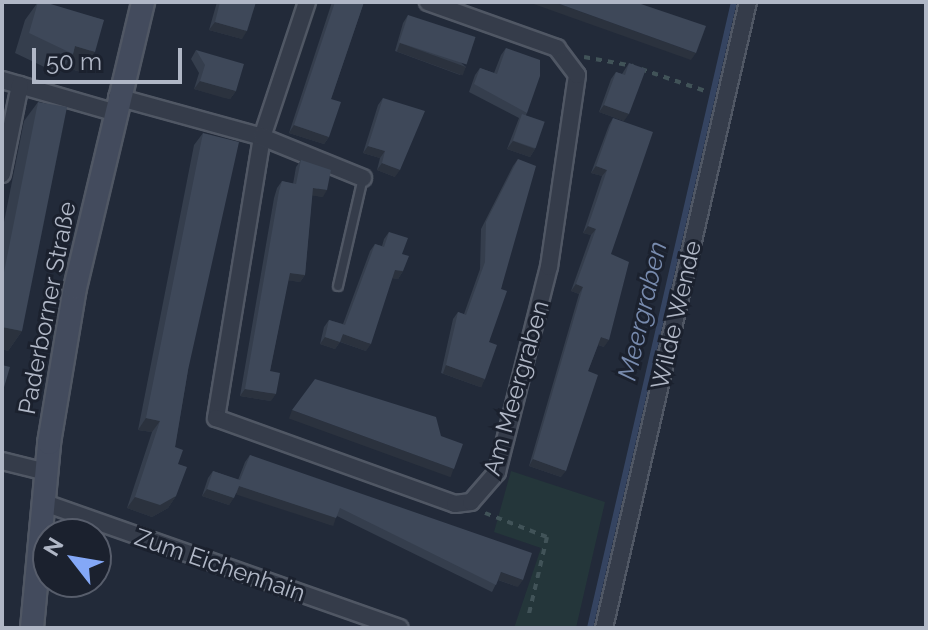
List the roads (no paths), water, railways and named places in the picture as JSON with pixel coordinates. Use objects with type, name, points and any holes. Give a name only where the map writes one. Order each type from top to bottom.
[{"type":"main road","name":"Paderborner Straße","points":[[32,628],[46,472],[115,104],[143,2]]},
{"type":"street","name":"Am Meergraben","points":[[307,2],[262,137],[216,418],[455,504],[471,502],[497,472],[549,267],[577,75],[570,58],[428,2]]},
{"type":"street","name":"Wilde Wende","points":[[604,628],[748,2]]},
{"type":"street","points":[[2,80],[262,137],[363,178]]},
{"type":"street","points":[[2,174],[20,85]]},
{"type":"street","points":[[2,461],[46,472]]},
{"type":"street","name":"Zum Eichenhain","points":[[42,502],[399,628]]},
{"type":"lane","points":[[338,286],[363,178]]},
{"type":"waterway","name":"Meergraben","points":[[590,628],[734,2]]}]
